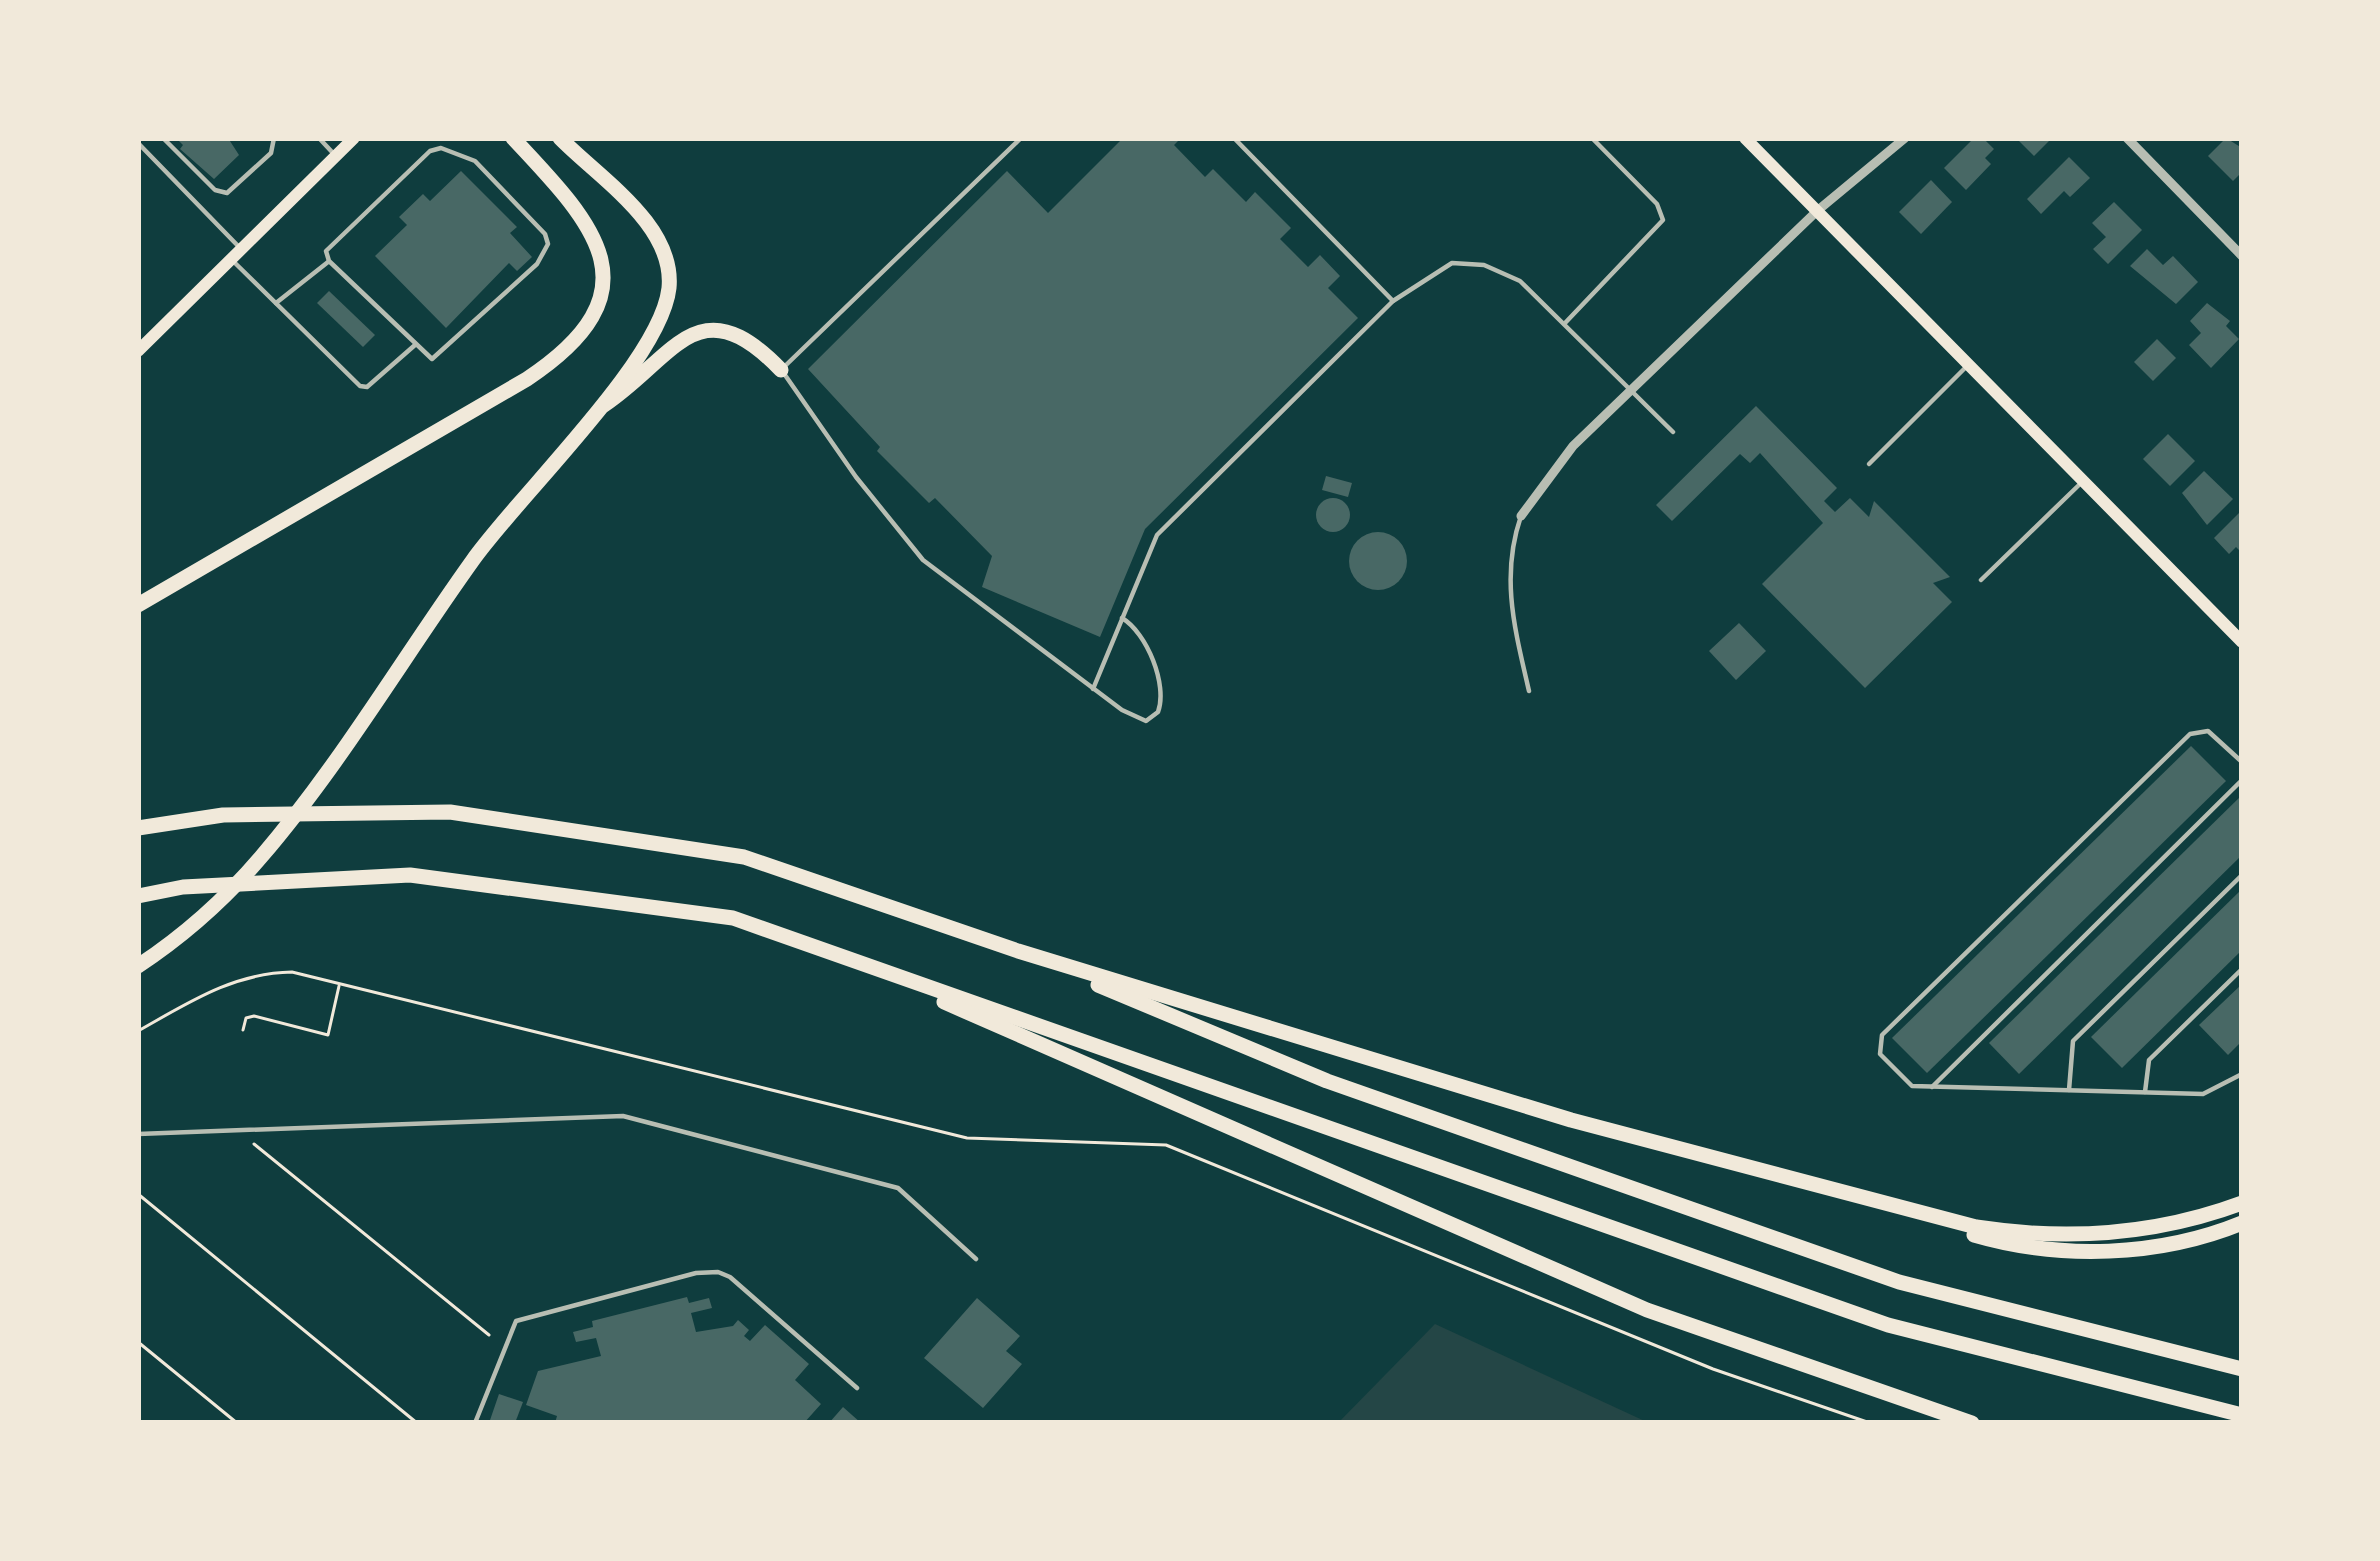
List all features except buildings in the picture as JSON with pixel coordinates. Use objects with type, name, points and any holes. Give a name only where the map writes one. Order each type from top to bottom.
[{"type":"highway","points":[[138,605],[527,379],[560,357],[581,334],[601,287],[594,232],[582,212],[513,138]]},
{"type":"highway","points":[[139,966],[178,939],[260,859],[382,696],[475,557],[648,341],[669,287],[667,260],[640,215],[560,138]]},
{"type":"highway","points":[[592,414],[694,332],[712,328],[742,335],[782,370]]},
{"type":"highway","points":[[138,828],[223,815],[450,812],[744,857],[1018,951],[1983,1238],[2061,1251],[2162,1245],[2242,1222]]},
{"type":"highway","points":[[138,896],[206,885],[440,876],[733,918],[1888,1324],[2242,1415]]},
{"type":"highway","points":[[1018,951],[1327,1081],[1899,1282],[2242,1369]]},
{"type":"highway","points":[[853,961],[1647,1310],[1972,1423]]},
{"type":"highway","points":[[1801,1185],[2023,1234],[2128,1233],[2242,1203]]},
{"type":"main road","points":[[138,351],[354,138]]},
{"type":"main road","points":[[1745,138],[2242,642]]},
{"type":"street","points":[[1521,516],[1549,473],[1631,390],[1817,211],[1905,138]]},
{"type":"street","points":[[2127,138],[2242,256]]},
{"type":"lane","points":[[163,138],[215,190],[227,193],[263,163],[274,138]]},
{"type":"lane","points":[[319,138],[336,156]]},
{"type":"lane","points":[[1021,138],[782,370],[856,477],[923,560],[1140,721],[1160,709],[1147,647],[1136,626],[1122,618]]},
{"type":"lane","points":[[1234,138],[1393,302]]},
{"type":"lane","points":[[1566,322],[1664,220],[1657,204],[1592,138]]},
{"type":"lane","points":[[138,143],[276,303],[360,386],[367,387],[415,345]]},
{"type":"lane","points":[[441,148],[475,160],[545,234],[547,253],[439,358],[432,359],[415,345],[329,261],[326,251],[430,152],[441,148]]},
{"type":"lane","points":[[276,303],[329,261]]},
{"type":"lane","points":[[1093,688],[1157,535],[1393,302],[1452,263],[1484,265],[1520,280],[1673,432]]},
{"type":"lane","points":[[1869,464],[1969,364]]},
{"type":"lane","points":[[1981,580],[2083,481]]},
{"type":"lane","points":[[1521,516],[1511,545],[1509,598],[1529,691]]},
{"type":"lane","points":[[2242,762],[2208,730],[2190,734],[1882,1035],[1880,1054],[1912,1085],[1932,1087],[2204,1094],[2242,1074]]},
{"type":"lane","points":[[1932,1087],[2242,780]]},
{"type":"lane","points":[[2069,1090],[2073,1041],[2242,875]]},
{"type":"lane","points":[[2145,1092],[2149,1060],[2242,969]]},
{"type":"lane","points":[[138,1134],[623,1116],[898,1188],[976,1259]]},
{"type":"lane","points":[[475,1423],[516,1321],[696,1274],[718,1272],[730,1277],[857,1388]]},
{"type":"path","points":[[138,1031],[212,990],[258,973],[292,972],[967,1138],[1166,1145],[1714,1369],[1870,1423]]},
{"type":"path","points":[[243,1030],[246,1018],[254,1016],[328,1035],[339,984]]},
{"type":"path","points":[[248,1139],[489,1336]]},
{"type":"path","points":[[138,1194],[417,1423]]},
{"type":"path","points":[[138,1342],[237,1423]]},
{"type":"shaded area","points":[[1435,1324],[1649,1423],[1338,1423]]}]
